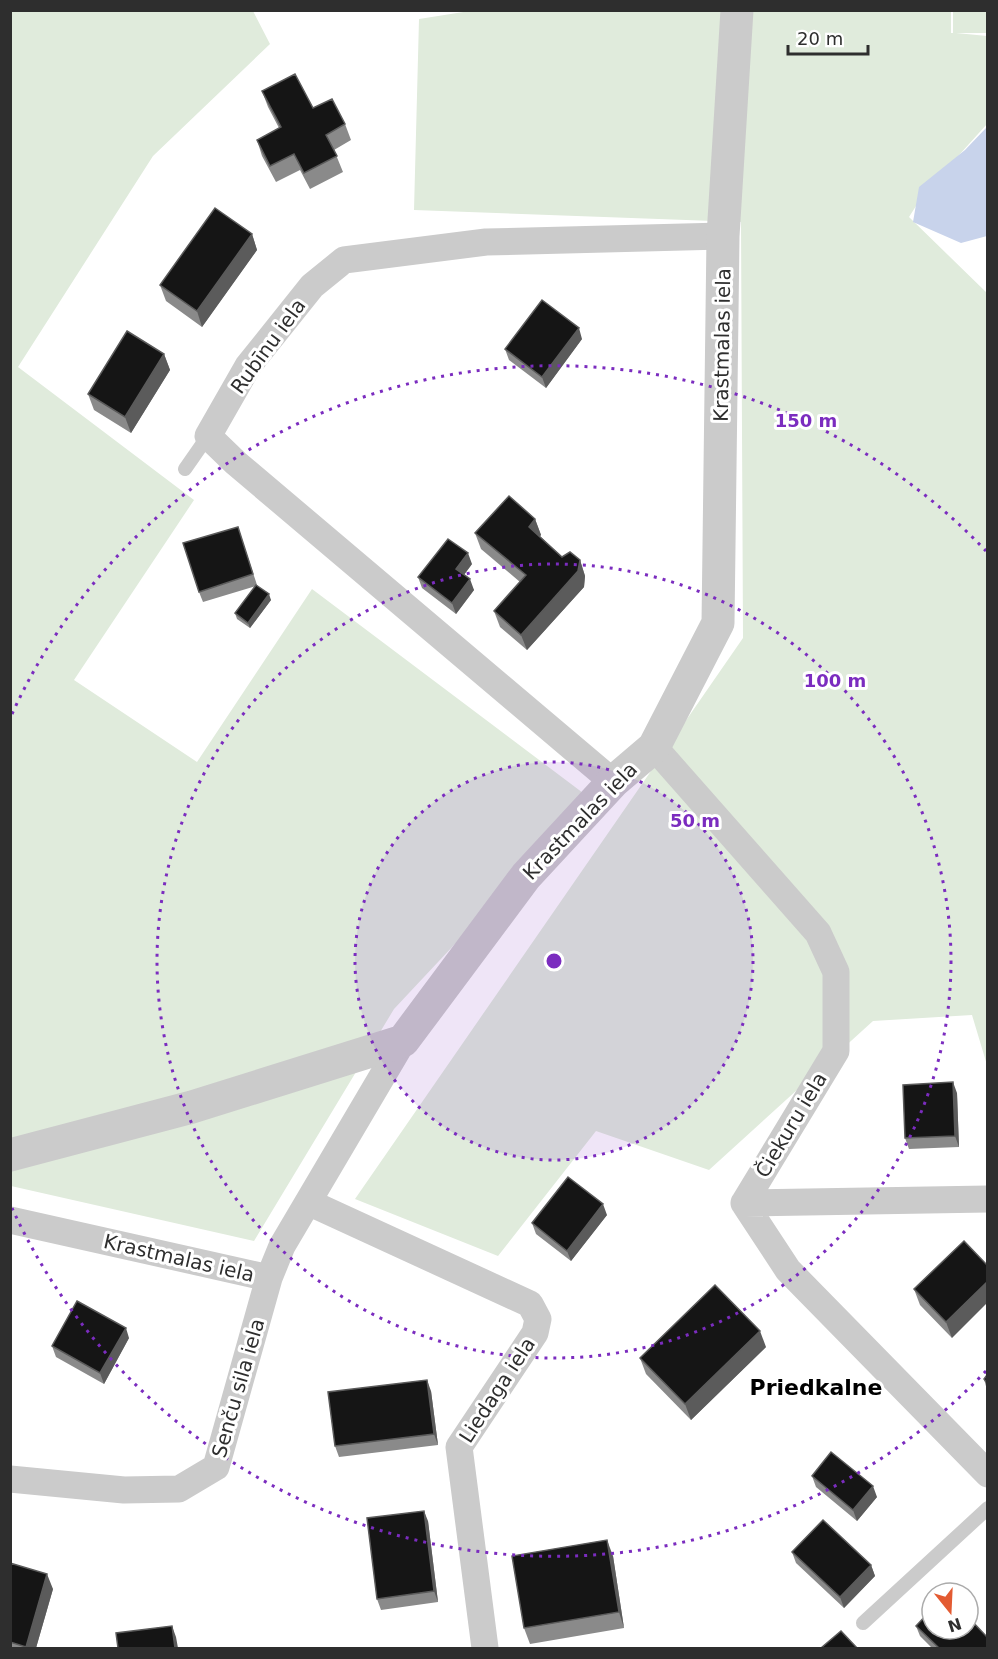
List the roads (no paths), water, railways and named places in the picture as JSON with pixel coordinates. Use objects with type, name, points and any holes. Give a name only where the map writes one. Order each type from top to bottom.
[{"type":"street","name":"Krastmalas iela","points":[[10,1220],[269,1278],[282,1246],[403,1041],[526,876],[613,782],[654,747],[718,623],[723,237],[737,10]]},
{"type":"street","name":"Rubīnu iela","points":[[208,436],[248,366],[312,286],[345,260],[486,242],[723,237]]},
{"type":"street","points":[[208,436],[236,463],[613,782]]},
{"type":"street","name":"Čiekuru iela","points":[[654,747],[818,933],[836,972],[836,1051],[744,1203]]},
{"type":"street","points":[[10,1155],[192,1107],[403,1041]]},
{"type":"street","points":[[744,1203],[987,1199]]},
{"type":"street","name":"Liedaga iela","points":[[308,1202],[530,1304],[538,1319],[535,1333],[459,1448],[485,1648]]},
{"type":"street","points":[[744,1203],[788,1269],[987,1474]]},
{"type":"street","name":"Senču sila iela","points":[[10,1479],[124,1490],[179,1489],[216,1467],[269,1278]]},
{"type":"lane","points":[[185,469],[208,436]]},
{"type":"lane","points":[[864,1623],[987,1508]]},
{"type":"water","points":[[987,127],[987,236],[961,243],[913,222],[919,187],[965,150]]},
{"type":"district","name":"Priedkalne","points":[[816,1387]]}]
